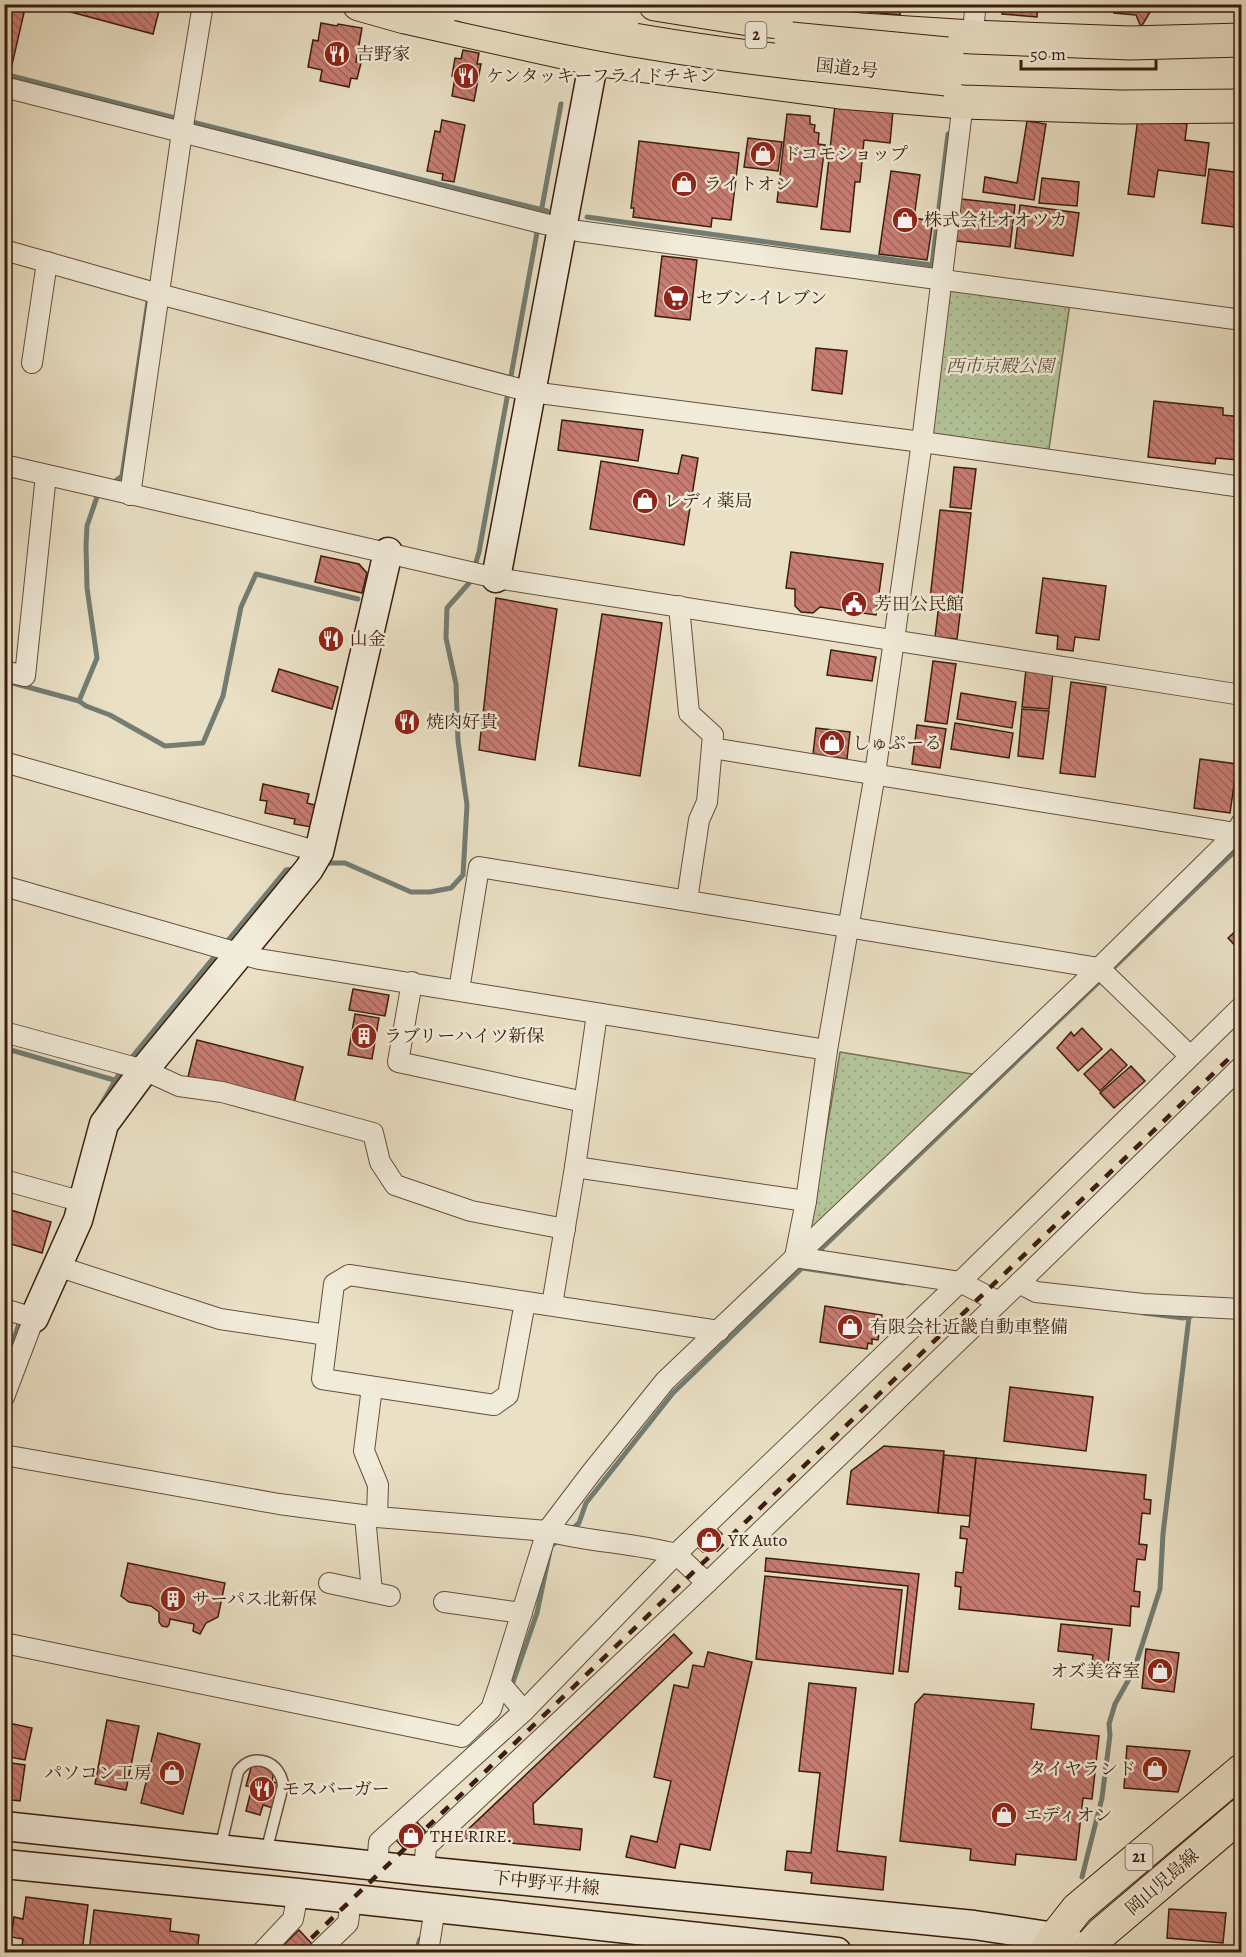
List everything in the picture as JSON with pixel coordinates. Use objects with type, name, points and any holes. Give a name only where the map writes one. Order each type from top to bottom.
[{"type":"highway","points":[[359,4],[405,17],[594,58],[840,92],[957,68],[1130,43],[1242,40]]},
{"type":"highway","name":"国道2号","points":[[458,4],[551,25],[743,57],[957,68],[1242,60]]},
{"type":"highway","name":"国道2号","points":[[567,4],[957,68],[1123,87],[1242,85]]},
{"type":"highway","points":[[655,4],[749,19],[861,30],[957,68],[1121,107],[1242,106]]},
{"type":"main road","name":"岡山児島線","points":[[1051,1945],[1077,1909],[1242,1770]]},
{"type":"main road","name":"岡山児島線","points":[[1085,1951],[1102,1933],[1242,1814]]},
{"type":"street","points":[[129,495],[153,292],[203,4]]},
{"type":"street","points":[[480,574],[547,224],[594,58],[602,4]]},
{"type":"street","points":[[806,1258],[806,1201],[827,1050],[876,774],[922,442],[942,279],[957,68],[976,4]]},
{"type":"street","points":[[4,87],[180,126],[547,224],[1242,320]]},
{"type":"street","points":[[4,250],[516,390],[922,442],[1242,487]]},
{"type":"street","points":[[32,363],[47,262]]},
{"type":"street","points":[[4,465],[480,574],[1242,695]]},
{"type":"street","points":[[4,671],[25,676],[46,475]]},
{"type":"street","points":[[4,1397],[21,1314],[57,1266],[78,1220],[74,1200],[104,1124],[132,1066],[228,951],[314,861],[388,552]]},
{"type":"street","points":[[679,606],[689,713],[713,735],[707,802],[699,820],[687,900]]},
{"type":"street","points":[[711,747],[1240,830]]},
{"type":"street","points":[[4,762],[314,861]]},
{"type":"street","points":[[4,1643],[462,1737],[492,1709],[522,1613],[558,1534],[591,1473],[665,1381],[719,1331],[806,1258],[1104,974],[1240,830]]},
{"type":"street","points":[[459,990],[479,867],[849,926],[1104,974],[1190,1056]]},
{"type":"street","points":[[4,886],[259,959],[827,1050]]},
{"type":"street","points":[[412,982],[398,1062],[584,1102]]},
{"type":"street","points":[[377,1866],[379,1842],[524,1711],[676,1554],[960,1282],[1242,1006]]},
{"type":"street","points":[[552,1305],[597,1014]]},
{"type":"street","points":[[4,1032],[132,1066],[179,1086],[222,1092],[373,1133],[380,1162],[395,1185],[471,1211],[565,1229]]},
{"type":"street","points":[[424,1871],[426,1847],[706,1583],[1242,1066]]},
{"type":"street","points":[[575,1167],[806,1201]]},
{"type":"street","points":[[4,1180],[74,1200]]},
{"type":"street","points":[[806,1258],[960,1282],[999,1302]]},
{"type":"street","points":[[57,1266],[220,1319],[327,1335]]},
{"type":"street","points":[[525,1302],[508,1395],[494,1405],[322,1379],[334,1284],[348,1275],[719,1331]]},
{"type":"street","points":[[1018,1283],[1036,1292],[1143,1304],[1242,1309]]},
{"type":"street","points":[[329,1583],[381,1594],[371,1516],[378,1485],[364,1450],[372,1387]]},
{"type":"street","points":[[4,1455],[279,1504],[371,1516],[558,1534],[657,1549],[676,1554],[706,1583]]},
{"type":"street","points":[[444,1602],[522,1613]]},
{"type":"street","points":[[500,1683],[524,1711]]},
{"type":"street","name":"下中野平井線","points":[[4,1826],[424,1871],[974,1925],[1051,1945],[1085,1951]]},
{"type":"street","name":"下中野平井線","points":[[4,1864],[298,1893],[822,1952]]},
{"type":"street","points":[[262,1953],[293,1919],[298,1893]]},
{"type":"street","points":[[318,1953],[348,1923],[351,1899]]},
{"type":"street","points":[[428,1953],[435,1908]]},
{"type":"street","points":[[820,1909],[822,1952]]},
{"type":"lane","points":[[220,1849],[238,1772],[246,1762],[261,1760],[276,1766],[282,1777],[283,1786],[266,1854]]},
{"type":"green space","name":"西市京殿公園","points":[[950,286],[1070,303],[1048,456],[937,440],[930,429]]},
{"type":"green space","points":[[840,1052],[978,1075],[816,1230],[810,1228]]},
{"type":"building","points":[[4,4],[26,4],[11,69],[4,68]]},
{"type":"building","points":[[41,4],[150,4],[160,7],[153,34]]},
{"type":"building","points":[[870,4],[901,4],[900,15],[869,12]]},
{"type":"building","points":[[1003,4],[1038,4],[1037,17],[1002,14]]},
{"type":"building","points":[[1115,4],[1153,4],[1141,27],[1136,15],[1114,13]]},
{"type":"building","points":[[321,23],[362,28],[356,62],[361,63],[357,79],[351,78],[349,87],[320,81],[322,70],[308,67],[313,40],[318,41]]},
{"type":"building","points":[[463,50],[479,53],[477,64],[481,64],[474,101],[452,96],[455,58],[461,59]]},
{"type":"building","points":[[835,105],[893,111],[890,143],[864,140],[860,182],[855,182],[850,232],[821,229]]},
{"type":"building","points":[[787,114],[810,116],[810,124],[815,125],[814,132],[819,133],[818,144],[825,145],[817,207],[777,202]]},
{"type":"building","points":[[1138,118],[1187,124],[1185,140],[1209,143],[1205,176],[1158,170],[1154,197],[1128,194]]},
{"type":"building","points":[[442,120],[465,125],[454,182],[442,180],[443,174],[427,171],[435,131],[440,132]]},
{"type":"building","points":[[1027,121],[1046,124],[1034,200],[983,192],[985,177],[1017,183]]},
{"type":"building","points":[[748,138],[782,142],[778,171],[744,167]]},
{"type":"building","points":[[639,141],[739,153],[731,220],[712,218],[711,227],[633,217],[634,208],[631,208]]},
{"type":"building","points":[[1209,169],[1242,173],[1242,228],[1202,223]]},
{"type":"building","points":[[891,171],[920,175],[914,218],[933,221],[927,260],[879,254]]},
{"type":"building","points":[[1042,178],[1079,182],[1077,206],[1039,203]]},
{"type":"building","points":[[961,199],[1015,205],[1010,247],[956,241]]},
{"type":"building","points":[[1020,205],[1079,213],[1073,256],[1015,248]]},
{"type":"building","points":[[662,256],[697,260],[690,320],[655,316]]},
{"type":"building","points":[[816,348],[847,351],[842,394],[812,390]]},
{"type":"building","points":[[1154,401],[1223,408],[1223,415],[1242,417],[1242,445],[1240,445],[1238,460],[1216,458],[1215,464],[1148,457]]},
{"type":"building","points":[[562,420],[643,430],[638,461],[558,450]]},
{"type":"building","points":[[682,455],[698,458],[684,545],[590,529],[601,461],[678,474]]},
{"type":"building","points":[[954,467],[976,469],[971,509],[950,507]]},
{"type":"building","points":[[940,510],[971,513],[961,603],[930,599]]},
{"type":"building","points":[[791,552],[883,564],[876,615],[820,607],[813,613],[801,612],[795,606],[795,589],[786,588]]},
{"type":"building","points":[[321,556],[359,564],[367,573],[362,593],[315,582]]},
{"type":"building","points":[[1043,578],[1106,586],[1099,640],[1075,637],[1073,651],[1057,649],[1058,636],[1036,633]]},
{"type":"building","points":[[496,598],[557,609],[535,760],[479,750]]},
{"type":"building","points":[[939,604],[961,607],[957,639],[935,637]]},
{"type":"building","points":[[602,614],[662,623],[640,776],[579,766]]},
{"type":"building","points":[[831,650],[876,657],[872,681],[827,675]]},
{"type":"building","points":[[933,661],[956,664],[947,724],[925,721]]},
{"type":"building","points":[[279,669],[338,687],[332,709],[272,691]]},
{"type":"building","points":[[1026,669],[1053,672],[1049,709],[1022,707]]},
{"type":"building","points":[[1071,682],[1106,687],[1095,777],[1060,773]]},
{"type":"building","points":[[961,693],[1016,702],[1012,728],[957,719]]},
{"type":"building","points":[[1022,709],[1049,711],[1043,759],[1018,756]]},
{"type":"building","points":[[955,723],[1013,733],[1009,758],[951,749]]},
{"type":"building","points":[[917,725],[946,729],[940,768],[912,764]]},
{"type":"building","points":[[816,728],[850,732],[847,759],[813,754]]},
{"type":"building","points":[[1200,759],[1237,764],[1230,813],[1194,808]]},
{"type":"building","points":[[263,784],[309,794],[307,803],[315,805],[311,827],[294,824],[295,819],[265,813],[267,801],[260,800]]},
{"type":"building","points":[[1242,925],[1242,953],[1228,938]]},
{"type":"building","name":"ラブリーハイツ新保","points":[[353,989],[389,995],[385,1016],[349,1010]]},
{"type":"building","name":"ラブリーハイツ新保","points":[[355,1014],[379,1018],[372,1059],[348,1055]]},
{"type":"building","points":[[1082,1028],[1102,1049],[1078,1071],[1057,1048],[1071,1032],[1074,1036]]},
{"type":"building","points":[[197,1040],[303,1067],[294,1103],[188,1077]]},
{"type":"building","points":[[1111,1049],[1127,1065],[1100,1091],[1084,1074]]},
{"type":"building","points":[[1131,1066],[1145,1081],[1114,1108],[1100,1093]]},
{"type":"building","points":[[4,1208],[51,1222],[42,1253],[4,1242]]},
{"type":"building","points":[[825,1306],[882,1315],[878,1340],[872,1339],[872,1344],[868,1343],[867,1349],[820,1342]]},
{"type":"building","points":[[1010,1387],[1093,1397],[1086,1451],[1004,1441]]},
{"type":"building","points":[[884,1446],[944,1451],[938,1513],[847,1504],[851,1471]]},
{"type":"building","points":[[944,1455],[976,1458],[970,1516],[938,1513]]},
{"type":"building","points":[[976,1458],[1146,1475],[1144,1499],[1151,1500],[1150,1514],[1142,1513],[1139,1544],[1147,1545],[1145,1560],[1137,1559],[1134,1591],[1140,1592],[1139,1607],[1131,1606],[1130,1626],[959,1609],[961,1587],[955,1586],[956,1572],[963,1573],[967,1539],[960,1538],[961,1526],[969,1527]]},
{"type":"building","name":"YK Auto","points":[[716,1528],[722,1534],[703,1552],[696,1546]]},
{"type":"building","points":[[766,1558],[919,1574],[908,1672],[899,1671],[908,1586],[765,1571]]},
{"type":"building","name":"サーパス北新保","points":[[128,1563],[225,1583],[218,1617],[206,1623],[200,1634],[193,1631],[194,1624],[170,1619],[167,1627],[162,1626],[159,1622],[159,1612],[151,1606],[129,1602],[121,1596]]},
{"type":"building","points":[[765,1576],[902,1590],[893,1674],[756,1659]]},
{"type":"building","points":[[1061,1624],[1112,1629],[1108,1664],[1092,1662],[1093,1655],[1058,1651]]},
{"type":"building","points":[[674,1634],[692,1653],[533,1804],[534,1824],[582,1829],[580,1850],[459,1838]]},
{"type":"building","name":"オズ美容室","points":[[1146,1649],[1179,1653],[1174,1692],[1142,1688]]},
{"type":"building","points":[[708,1652],[752,1662],[710,1850],[680,1844],[675,1868],[626,1857],[631,1836],[657,1842],[671,1781],[654,1777],[674,1685],[688,1688],[693,1665],[704,1667]]},
{"type":"building","points":[[809,1683],[856,1688],[837,1851],[886,1857],[883,1890],[811,1883],[812,1873],[785,1870],[787,1851],[811,1853],[820,1773],[799,1771]]},
{"type":"building","points":[[924,1694],[1034,1704],[1031,1729],[1099,1736],[1092,1799],[1083,1798],[1076,1860],[1016,1854],[1015,1865],[970,1860],[971,1849],[900,1841],[915,1704]]},
{"type":"building","points":[[107,1720],[139,1726],[126,1790],[95,1784]]},
{"type":"building","points":[[4,1722],[32,1728],[25,1760],[4,1756]]},
{"type":"building","points":[[158,1733],[200,1744],[183,1814],[141,1803]]},
{"type":"building","points":[[1127,1746],[1190,1751],[1178,1792],[1124,1788]]},
{"type":"building","points":[[4,1762],[25,1765],[20,1801],[4,1799]]},
{"type":"building","points":[[252,1764],[274,1770],[272,1782],[279,1783],[273,1808],[263,1805],[260,1815],[246,1811],[252,1787],[246,1786]]},
{"type":"building","name":"THE RIRE.","points":[[416,1821],[426,1832],[405,1850],[396,1840]]},
{"type":"building","points":[[26,1897],[88,1905],[82,1952],[21,1952],[23,1939],[11,1937],[14,1917],[23,1919]]},
{"type":"building","points":[[1169,1909],[1226,1913],[1223,1943],[1167,1938]]},
{"type":"building","points":[[94,1910],[171,1919],[170,1931],[199,1935],[197,1952],[89,1952]]},
{"type":"building","points":[[299,1930],[312,1944],[303,1952],[276,1952]]},
{"type":"waterway","points":[[4,74],[179,119]]},
{"type":"waterway","points":[[540,218],[561,104]]},
{"type":"waterway","points":[[188,121],[547,211]]},
{"type":"waterway","points":[[587,217],[932,265],[948,134]]},
{"type":"waterway","points":[[474,569],[538,227]]},
{"type":"waterway","points":[[114,482],[122,476],[149,294]]},
{"type":"waterway","points":[[9,682],[79,701],[97,658],[87,588],[86,545],[87,526],[98,494]]},
{"type":"waterway","points":[[79,701],[110,715],[165,746],[203,743],[223,696],[241,607],[256,574],[358,599]]},
{"type":"waterway","points":[[325,863],[345,863],[411,892],[430,892],[451,888],[463,875],[467,805],[458,741],[456,684],[446,638],[447,608],[470,582],[471,577]]},
{"type":"waterway","points":[[816,1254],[1236,850],[1242,848]]},
{"type":"waterway","points":[[225,944],[286,870],[295,869]]},
{"type":"waterway","points":[[128,1062],[219,951]]},
{"type":"waterway","points":[[4,1048],[114,1080]]},
{"type":"waterway","points":[[98,1110],[122,1069]]},
{"type":"waterway","points":[[571,1530],[579,1523],[586,1503],[673,1393],[805,1265]]},
{"type":"waterway","points":[[802,1268],[904,1283]]},
{"type":"waterway","points":[[1144,1313],[1183,1318],[1191,1316]]},
{"type":"waterway","points":[[1082,1877],[1102,1798],[1110,1735],[1109,1724],[1115,1704],[1134,1670],[1160,1589],[1163,1534],[1189,1317]]},
{"type":"waterway","points":[[4,1368],[21,1318]]},
{"type":"waterway","points":[[512,1685],[537,1613],[551,1546],[559,1540]]},
{"type":"waterway","points":[[416,1952],[420,1939]]},
{"type":"railway","points":[[297,1952],[1242,1046]]},
{"type":"place","name":"吉野家","points":[[337,54]]},
{"type":"place","name":"ケンタッキーフライドチキン","points":[[466,76]]},
{"type":"place","name":"ドコモショップ","points":[[763,154]]},
{"type":"place","name":"ライトオン","points":[[684,184]]},
{"type":"place","name":"株式会社オオツカ","points":[[905,220]]},
{"type":"place","name":"セブン-イレブン","points":[[676,298]]},
{"type":"place","name":"レディ薬局","points":[[645,501]]},
{"type":"place","name":"芳田公民館","points":[[854,604]]},
{"type":"place","name":"山金","points":[[331,639]]},
{"type":"place","name":"焼肉好貴","points":[[407,722]]},
{"type":"place","name":"しゅぷーる","points":[[832,743]]},
{"type":"place","name":"ラブリーハイツ新保","points":[[364,1036]]},
{"type":"place","name":"有限会社近畿自動車整備","points":[[850,1327]]},
{"type":"place","name":"YK Auto","points":[[709,1540]]},
{"type":"place","name":"サーパス北新保","points":[[173,1599]]},
{"type":"place","name":"オズ美容室","points":[[1160,1671]]},
{"type":"place","name":"タイヤランド","points":[[1155,1769]]},
{"type":"place","name":"パソコン工房","points":[[172,1773]]},
{"type":"place","name":"モスバーガー","points":[[262,1789]]},
{"type":"place","name":"エディオン","points":[[1004,1815]]},
{"type":"place","name":"THE RIRE.","points":[[411,1836]]}]
